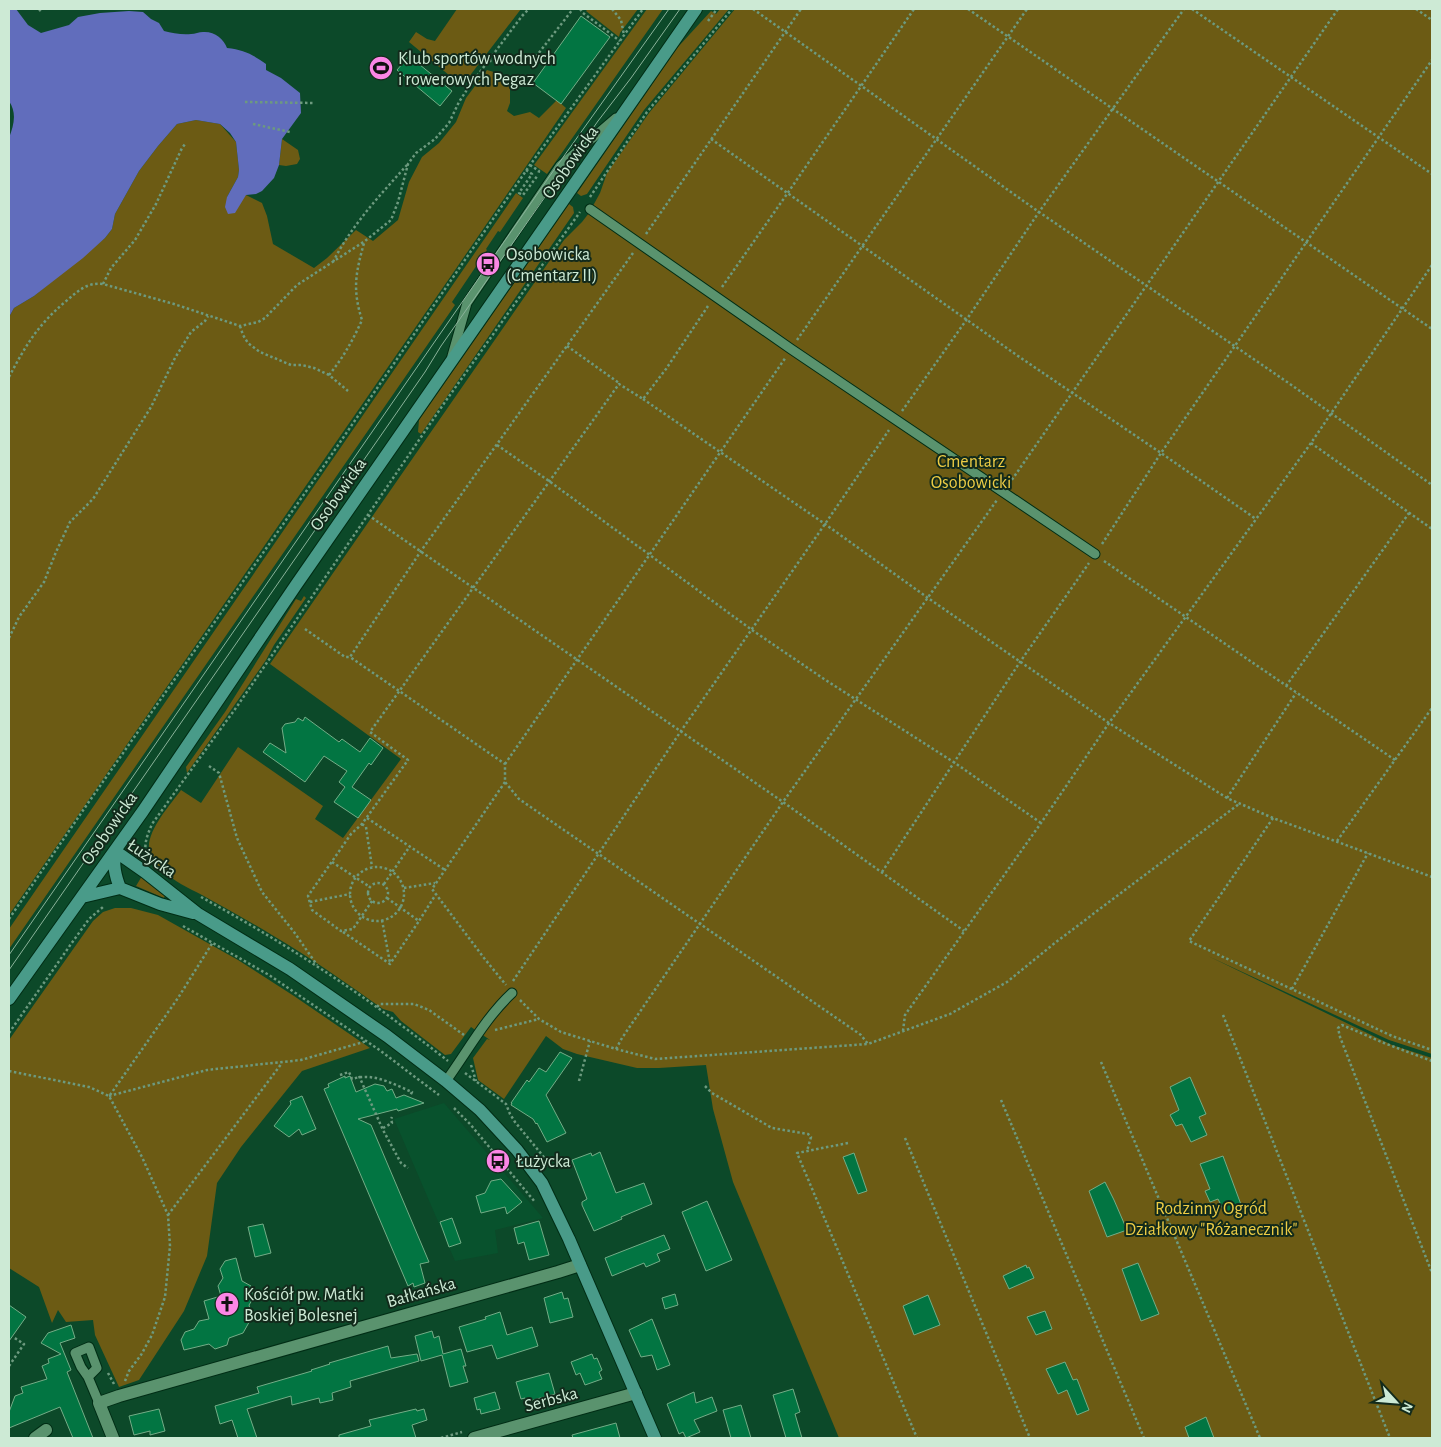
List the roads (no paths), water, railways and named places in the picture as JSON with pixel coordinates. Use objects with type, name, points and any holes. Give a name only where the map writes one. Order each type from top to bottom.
[{"type":"street","name":"Osobowicka","points":[[9,999],[115,851],[696,9]]},
{"type":"street","name":"Łużycka","points":[[115,851],[115,874],[120,888],[160,904],[198,914]]},
{"type":"street","name":"Łużycka","points":[[115,851],[198,914],[290,969],[387,1036],[446,1080],[480,1110],[517,1150],[542,1182],[655,1438]]},
{"type":"street","points":[[82,897],[120,888]]},
{"type":"street","name":"Bałkańska","points":[[99,1403],[580,1265]]},
{"type":"street","name":"Serbska","points":[[474,1438],[636,1394]]},
{"type":"street","points":[[99,1403],[113,1438]]},
{"type":"street","points":[[35,1438],[46,1430]]},
{"type":"lane","points":[[450,363],[467,303],[560,166],[628,109]]},
{"type":"lane","points":[[587,207],[792,349],[1095,554]]},
{"type":"lane","points":[[446,1080],[473,1041],[512,993]]},
{"type":"lane","points":[[88,1377],[99,1403]]},
{"type":"water","points":[[9,9],[16,9],[28,25],[41,33],[69,25],[78,17],[100,13],[143,12],[159,23],[164,31],[184,34],[207,32],[215,34],[227,48],[248,53],[266,64],[266,70],[281,78],[300,93],[301,113],[282,139],[279,165],[274,178],[262,191],[246,195],[235,213],[228,214],[225,207],[227,197],[238,177],[239,170],[236,142],[220,124],[196,120],[177,124],[139,171],[115,214],[112,229],[105,238],[83,258],[34,296],[14,308],[9,317],[9,138],[14,119],[12,106],[9,101]]},
{"type":"tram line","points":[[9,955],[549,177],[669,9]]},
{"type":"tram line","points":[[9,970],[598,121],[680,9]]},
{"type":"place","name":"Klub sportów wodnych i rowerowych Pegaz","points":[[381,68]]},
{"type":"place","name":"Osobowicka (Cmentarz II)","points":[[488,264]]},
{"type":"place","name":"Łużycka","points":[[498,1161]]},
{"type":"place","name":"Kościół pw. Matki Boskiej Bolesnej","points":[[227,1304]]},
{"type":"park label","name":"Cmentarz Osobowicki","points":[[971,471]]},
{"type":"park label","name":"Rodzinny Ogród Działkowy \"Różanecznik\"","points":[[1211,1218]]}]
